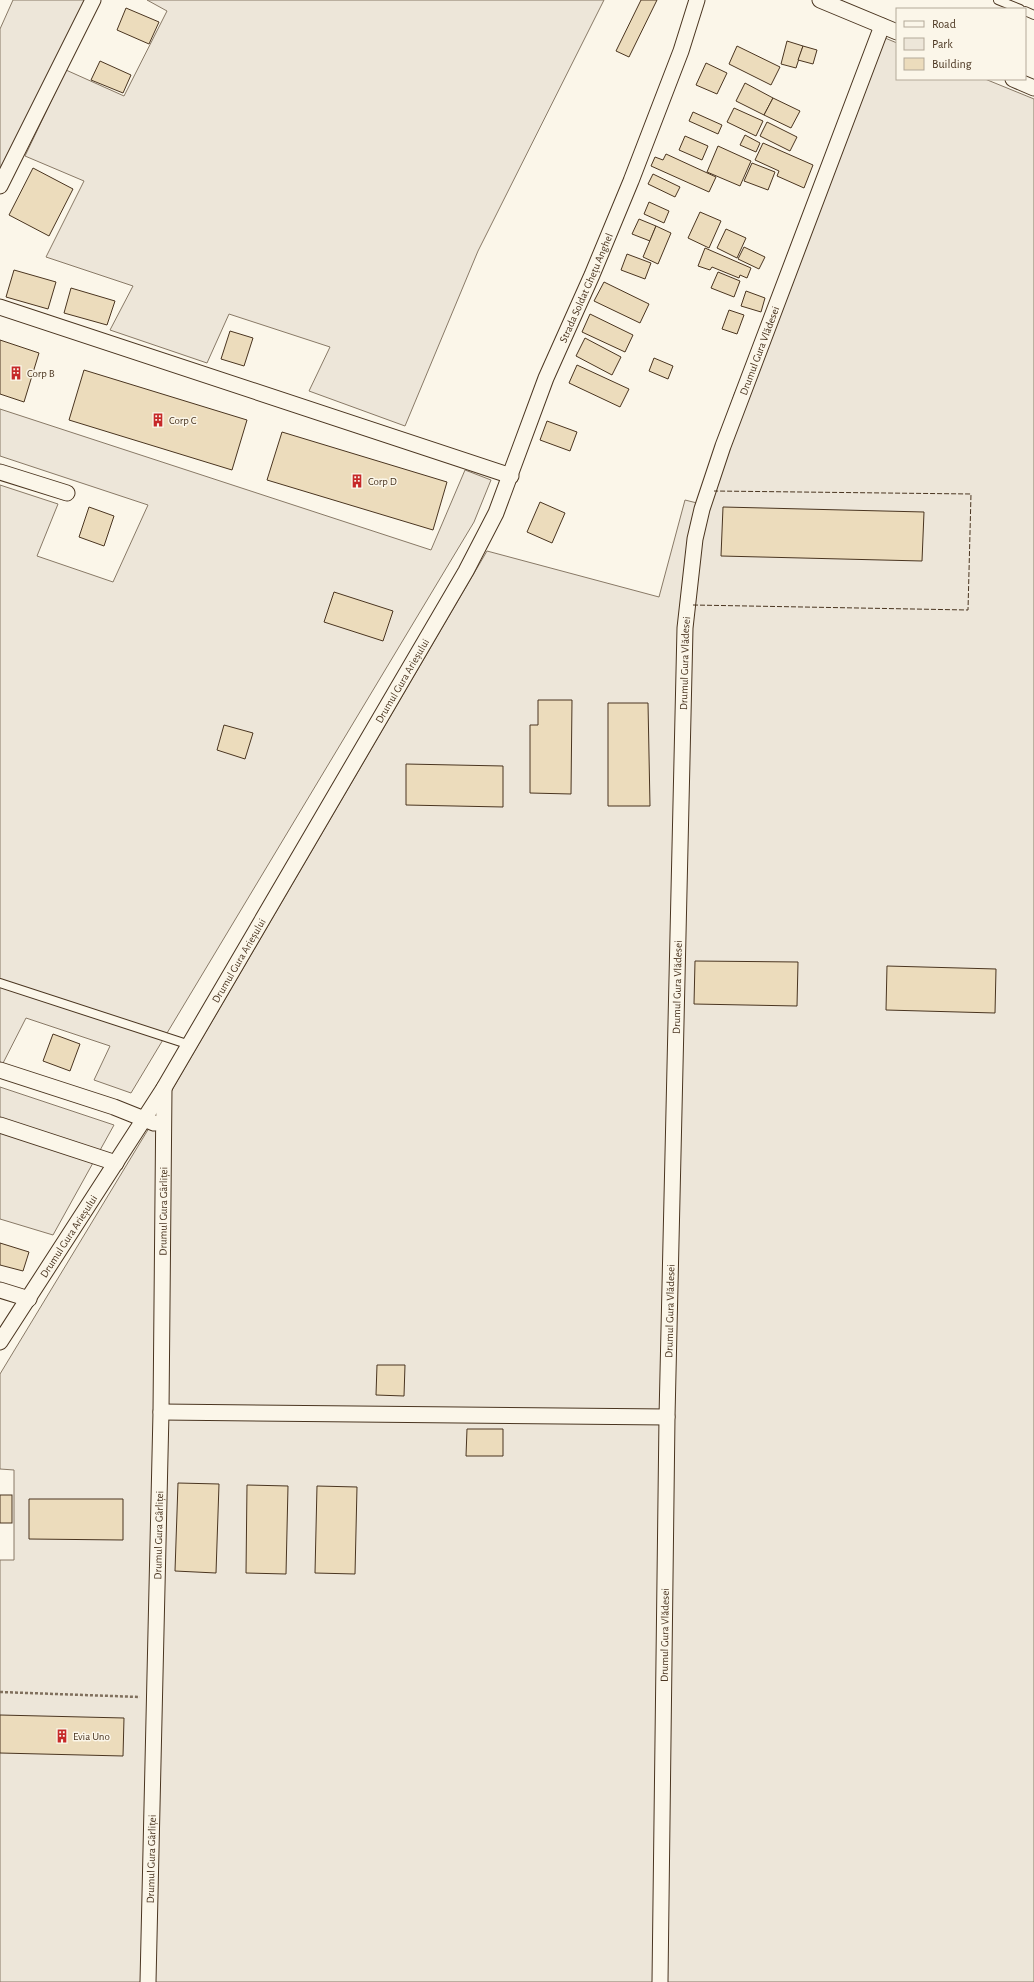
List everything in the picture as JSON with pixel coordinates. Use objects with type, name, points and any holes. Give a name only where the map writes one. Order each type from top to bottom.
[{"type":"street","points":[[0,186],[93,0]]},
{"type":"street","name":"Strada Soldat Ghețu Anghel","points":[[466,571],[496,513],[511,476],[546,378],[592,275],[634,174],[681,51],[697,0]]},
{"type":"street","points":[[820,0],[896,32]]},
{"type":"street","name":"Drumul Gura Vlădesei","points":[[660,1982],[667,1417],[684,628],[694,539],[702,509],[723,446],[882,26]]},
{"type":"street","points":[[1015,80],[1034,88]]},
{"type":"street","points":[[0,307],[511,476]]},
{"type":"street","points":[[0,472],[67,493]]},
{"type":"street","name":"Drumul Gura Arieșului","points":[[0,1342],[145,1118],[190,1045],[466,571]]},
{"type":"street","points":[[0,1070],[145,1118],[164,1127]]},
{"type":"street","name":"Drumul Gura Gârliței","points":[[148,1982],[161,1412],[164,1088]]},
{"type":"street","points":[[0,1125],[116,1163]]},
{"type":"street","points":[[0,1290],[29,1299]]},
{"type":"street","points":[[161,1412],[667,1417]]},
{"type":"lane","points":[[998,0],[1018,8]]},
{"type":"lane","points":[[0,983],[190,1045]]},
{"type":"path","points":[[0,1692],[155,1698]]},
{"type":"green space","points":[[13,0],[86,0],[0,169],[0,29]]},
{"type":"green space","points":[[147,0],[604,0],[478,251],[405,426],[309,391],[330,347],[229,314],[207,363],[110,330],[133,286],[46,257],[84,181],[25,156],[66,70],[124,96],[167,11]]},
{"type":"green space","points":[[885,38],[896,43],[896,80],[987,80],[1034,99],[1034,1982],[0,1982],[0,1560],[14,1560],[14,1470],[0,1469],[0,1374],[169,1095],[487,551],[659,597],[685,500],[697,503],[735,392],[749,397]]},
{"type":"green space","points":[[0,409],[431,550],[465,470],[491,480],[474,522],[131,1093],[94,1080],[110,1046],[26,1018],[0,1069],[0,485],[58,504],[37,556],[113,582],[148,505],[0,456]]},
{"type":"green space","points":[[0,1087],[114,1125],[53,1235],[0,1219]]},
{"type":"building","points":[[641,0],[657,0],[629,57],[616,51]]},
{"type":"building","points":[[126,8],[159,22],[149,44],[117,30]]},
{"type":"building","points":[[787,41],[803,46],[796,68],[781,64]]},
{"type":"building","points":[[737,46],[780,67],[771,85],[729,64]]},
{"type":"building","points":[[803,46],[817,50],[813,64],[798,60]]},
{"type":"building","points":[[100,61],[131,75],[123,93],[91,80]]},
{"type":"building","points":[[706,63],[727,73],[717,94],[696,85]]},
{"type":"building","points":[[745,83],[773,98],[764,115],[736,101]]},
{"type":"building","points":[[773,98],[800,111],[791,128],[764,115]]},
{"type":"building","points":[[734,108],[763,121],[756,136],[727,122]]},
{"type":"building","points":[[693,112],[722,125],[718,134],[689,121]]},
{"type":"building","points":[[767,122],[797,137],[790,151],[760,136]]},
{"type":"building","points":[[745,135],[760,143],[756,152],[740,145]]},
{"type":"building","points":[[685,136],[708,146],[702,160],[679,150]]},
{"type":"building","points":[[763,143],[813,165],[804,188],[777,176],[779,171],[755,160]]},
{"type":"building","points":[[718,146],[751,161],[740,186],[707,172]]},
{"type":"building","points":[[666,154],[716,177],[709,192],[651,166],[655,157],[663,160]]},
{"type":"building","points":[[752,163],[775,172],[768,190],[744,181]]},
{"type":"building","points":[[33,168],[73,189],[49,236],[9,215]]},
{"type":"building","points":[[653,174],[680,187],[675,197],[648,184]]},
{"type":"building","points":[[649,202],[669,211],[664,223],[644,214]]},
{"type":"building","points":[[700,212],[721,221],[709,248],[688,238]]},
{"type":"building","points":[[639,219],[656,226],[650,241],[632,234]]},
{"type":"building","points":[[656,226],[671,233],[658,264],[643,257]]},
{"type":"building","points":[[726,229],[746,238],[737,258],[717,248]]},
{"type":"building","points":[[744,247],[765,257],[759,269],[738,259]]},
{"type":"building","points":[[705,248],[751,268],[747,278],[740,275],[739,278],[712,267],[710,270],[698,266]]},
{"type":"building","points":[[627,254],[651,263],[645,279],[621,270]]},
{"type":"building","points":[[14,270],[56,282],[48,309],[6,297]]},
{"type":"building","points":[[718,272],[740,281],[734,297],[711,288]]},
{"type":"building","points":[[604,282],[649,304],[640,323],[594,301]]},
{"type":"building","points":[[71,288],[115,301],[107,325],[64,313]]},
{"type":"building","points":[[746,291],[765,298],[761,312],[741,306]]},
{"type":"building","points":[[729,310],[744,315],[737,334],[722,329]]},
{"type":"building","points":[[590,314],[633,335],[625,352],[582,332]]},
{"type":"building","points":[[230,331],[253,338],[244,366],[221,359]]},
{"type":"building","points":[[585,338],[621,357],[612,375],[576,356]]},
{"type":"building","name":"Corp B","points":[[0,340],[39,353],[24,402],[0,394]]},
{"type":"building","points":[[654,358],[673,366],[668,379],[649,371]]},
{"type":"building","points":[[577,365],[629,389],[620,407],[569,383]]},
{"type":"building","name":"Corp C","points":[[84,370],[247,420],[232,470],[69,420]]},
{"type":"building","points":[[547,421],[577,432],[570,451],[540,440]]},
{"type":"building","name":"Corp D","points":[[282,432],[447,482],[433,530],[267,480]]},
{"type":"building","points":[[540,502],[565,513],[552,543],[527,532]]},
{"type":"building","points":[[89,507],[114,516],[104,546],[79,537]]},
{"type":"building","points":[[723,507],[924,512],[922,561],[721,556]]},
{"type":"building","points":[[334,592],[393,611],[383,641],[324,622]]},
{"type":"building","points":[[538,700],[572,700],[571,794],[530,793],[530,725],[538,725]]},
{"type":"building","points":[[608,703],[648,703],[650,806],[608,806]]},
{"type":"building","points":[[224,725],[253,733],[245,759],[217,750]]},
{"type":"building","points":[[406,764],[503,766],[503,807],[406,805]]},
{"type":"building","points":[[695,961],[798,962],[797,1006],[694,1004]]},
{"type":"building","points":[[887,966],[996,969],[995,1013],[886,1010]]},
{"type":"building","points":[[53,1034],[80,1044],[70,1071],[43,1061]]},
{"type":"building","points":[[0,1243],[29,1252],[23,1271],[0,1265]]},
{"type":"building","points":[[377,1365],[405,1365],[404,1396],[376,1395]]},
{"type":"building","points":[[467,1429],[503,1429],[503,1456],[466,1456]]},
{"type":"building","points":[[178,1483],[219,1484],[216,1573],[175,1571]]},
{"type":"building","points":[[247,1485],[288,1486],[286,1574],[246,1573]]},
{"type":"building","points":[[317,1486],[357,1487],[355,1574],[315,1573]]},
{"type":"building","points":[[0,1495],[12,1495],[12,1523],[0,1523]]},
{"type":"building","points":[[29,1499],[123,1499],[123,1540],[29,1539]]},
{"type":"building","name":"Evia Uno","points":[[0,1715],[124,1718],[123,1756],[0,1753]]},
{"type":"fence","points":[[693,605],[968,610],[971,494],[714,491]]},
{"type":"place","name":"Corp B","points":[[16,373]]},
{"type":"place","name":"Corp C","points":[[158,420]]},
{"type":"place","name":"Corp D","points":[[357,481]]},
{"type":"place","name":"Evia Uno","points":[[62,1736]]}]
